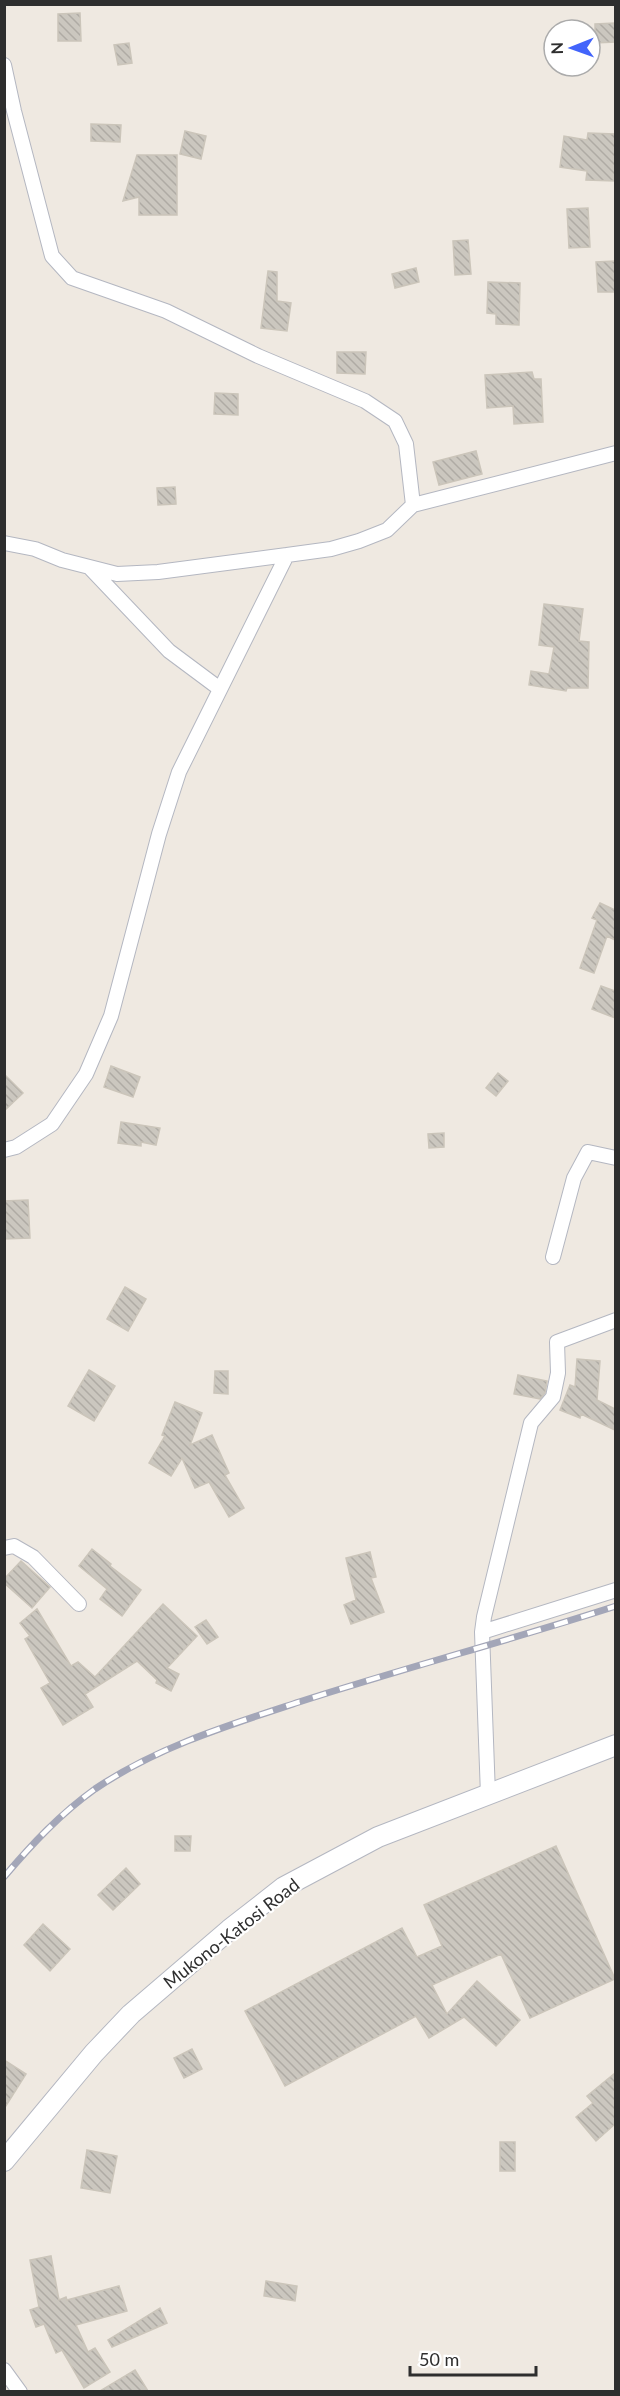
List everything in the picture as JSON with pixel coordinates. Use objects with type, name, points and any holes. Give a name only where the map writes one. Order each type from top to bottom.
[{"type":"main road","name":"Mukono-Katosi Road","points":[[4,2161],[94,2053],[131,2014],[229,1930],[284,1887],[378,1837],[615,1745]]},
{"type":"street","points":[[4,64],[52,256],[72,278],[166,311],[258,356],[365,401],[395,421],[406,444],[413,505]]},
{"type":"street","points":[[4,543],[35,549],[91,569],[117,574],[158,572],[331,549],[359,542],[387,530],[413,505],[615,453]]},
{"type":"street","points":[[4,1150],[16,1147],[52,1124],[86,1074],[111,1016],[159,834],[179,771],[287,555]]},
{"type":"street","points":[[91,569],[169,651],[220,689]]},
{"type":"street","points":[[553,1257],[574,1178],[588,1152],[615,1158]]},
{"type":"street","points":[[488,1795],[482,1632],[488,1593],[531,1423],[553,1397],[558,1372],[557,1342],[615,1320]]},
{"type":"street","points":[[4,1548],[14,1546],[33,1557],[79,1604]]},
{"type":"street","points":[[482,1632],[615,1590]]},
{"type":"street","points":[[4,2370],[20,2391]]},
{"type":"building","points":[[80,13],[81,41],[58,41],[58,14]]},
{"type":"building","points":[[615,23],[615,42],[602,43],[602,24]]},
{"type":"building","points":[[129,43],[132,63],[118,65],[114,45]]},
{"type":"building","points":[[91,124],[121,125],[120,142],[91,141]]},
{"type":"building","points":[[185,131],[206,136],[201,159],[180,154]]},
{"type":"building","points":[[588,133],[615,134],[615,181],[586,180],[587,171],[560,167],[564,136],[587,140]]},
{"type":"building","points":[[137,155],[177,155],[177,215],[139,215],[139,197],[123,201]]},
{"type":"building","points":[[588,208],[590,247],[569,248],[567,209]]},
{"type":"building","points":[[468,240],[471,274],[455,275],[453,241]]},
{"type":"building","points":[[615,261],[615,292],[598,292],[596,262]]},
{"type":"building","points":[[416,268],[419,282],[395,288],[392,274]]},
{"type":"building","points":[[268,271],[277,272],[277,301],[291,303],[287,331],[261,328]]},
{"type":"building","points":[[488,282],[520,283],[519,325],[496,324],[496,314],[487,313]]},
{"type":"building","points":[[337,352],[366,352],[365,374],[337,373]]},
{"type":"building","points":[[532,372],[534,379],[541,379],[543,422],[514,424],[513,406],[487,408],[485,375]]},
{"type":"building","points":[[215,393],[238,394],[238,415],[214,414]]},
{"type":"building","points":[[476,451],[482,474],[439,485],[433,462]]},
{"type":"building","points":[[175,487],[176,504],[158,505],[157,488]]},
{"type":"building","points":[[544,604],[583,609],[579,641],[589,642],[588,688],[567,688],[566,691],[529,685],[531,671],[549,674],[554,647],[539,645]]},
{"type":"building","points":[[600,903],[615,910],[615,940],[607,936],[594,973],[580,968],[597,920],[592,918]]},
{"type":"building","points":[[601,986],[615,991],[615,1018],[592,1009]]},
{"type":"building","points":[[111,1066],[140,1077],[133,1097],[104,1087]]},
{"type":"building","points":[[498,1073],[508,1081],[496,1096],[486,1088]]},
{"type":"building","points":[[4,1074],[23,1093],[4,1111]]},
{"type":"building","points":[[121,1122],[160,1128],[156,1145],[141,1142],[141,1146],[118,1143]]},
{"type":"building","points":[[444,1133],[444,1147],[429,1148],[428,1134]]},
{"type":"building","points":[[28,1200],[30,1238],[4,1239],[4,1201]]},
{"type":"building","points":[[125,1287],[146,1299],[128,1331],[107,1319]]},
{"type":"building","points":[[577,1359],[600,1361],[597,1400],[615,1409],[615,1430],[581,1414],[580,1418],[560,1410],[570,1385],[575,1387]]},
{"type":"building","points":[[89,1370],[115,1386],[94,1421],[68,1406]]},
{"type":"building","points":[[215,1371],[228,1371],[228,1394],[214,1393]]},
{"type":"building","points":[[518,1375],[547,1381],[545,1393],[540,1399],[514,1394]]},
{"type":"building","points":[[175,1402],[202,1413],[190,1445],[212,1435],[229,1473],[225,1475],[244,1508],[229,1517],[209,1482],[195,1488],[182,1458],[171,1476],[149,1463],[165,1436],[162,1435]]},
{"type":"building","points":[[92,1549],[141,1590],[122,1616],[100,1599],[107,1589],[79,1566]]},
{"type":"building","points":[[370,1552],[376,1577],[371,1578],[384,1612],[351,1624],[344,1605],[356,1600],[346,1558]]},
{"type":"building","points":[[21,1561],[50,1587],[32,1608],[4,1583],[4,1579]]},
{"type":"building","points":[[163,1604],[197,1636],[167,1668],[179,1674],[171,1691],[156,1683],[157,1680],[137,1661],[85,1694],[93,1707],[63,1725],[41,1688],[50,1683],[25,1639],[30,1636],[20,1623],[37,1609],[71,1666],[78,1662],[95,1677]]},
{"type":"building","points":[[206,1620],[218,1637],[207,1644],[195,1627]]},
{"type":"building","points":[[175,1836],[191,1836],[190,1851],[175,1851]]},
{"type":"building","points":[[556,1846],[615,1979],[530,2018],[501,1954],[432,1985],[447,2014],[477,1981],[520,2020],[496,2046],[464,2017],[429,2038],[416,2016],[285,2086],[245,2011],[402,1928],[417,1957],[442,1946],[424,1905]]},
{"type":"building","points":[[126,1868],[140,1884],[113,1910],[98,1895]]},
{"type":"building","points":[[43,1924],[70,1949],[50,1971],[24,1945]]},
{"type":"building","points":[[192,2049],[202,2069],[184,2078],[174,2058]]},
{"type":"building","points":[[4,2060],[26,2074],[4,2109]]},
{"type":"building","points":[[615,2073],[615,2124],[596,2141],[576,2117],[593,2103],[587,2096]]},
{"type":"building","points":[[500,2142],[515,2142],[515,2171],[500,2171]]},
{"type":"building","points":[[87,2150],[117,2156],[110,2193],[81,2188]]},
{"type":"building","points":[[51,2256],[59,2300],[66,2297],[67,2300],[119,2286],[127,2311],[76,2325],[88,2352],[95,2348],[110,2372],[84,2388],[62,2350],[56,2353],[44,2324],[36,2327],[30,2310],[39,2307],[30,2260]]},
{"type":"building","points":[[266,2281],[297,2286],[295,2301],[264,2296]]},
{"type":"building","points":[[160,2308],[167,2323],[112,2347],[108,2340]]},
{"type":"building","points":[[135,2370],[148,2391],[100,2391]]},
{"type":"railway","points":[[4,1877],[47,1830],[82,1799],[119,1774],[168,1749],[299,1702],[616,1606]]}]
